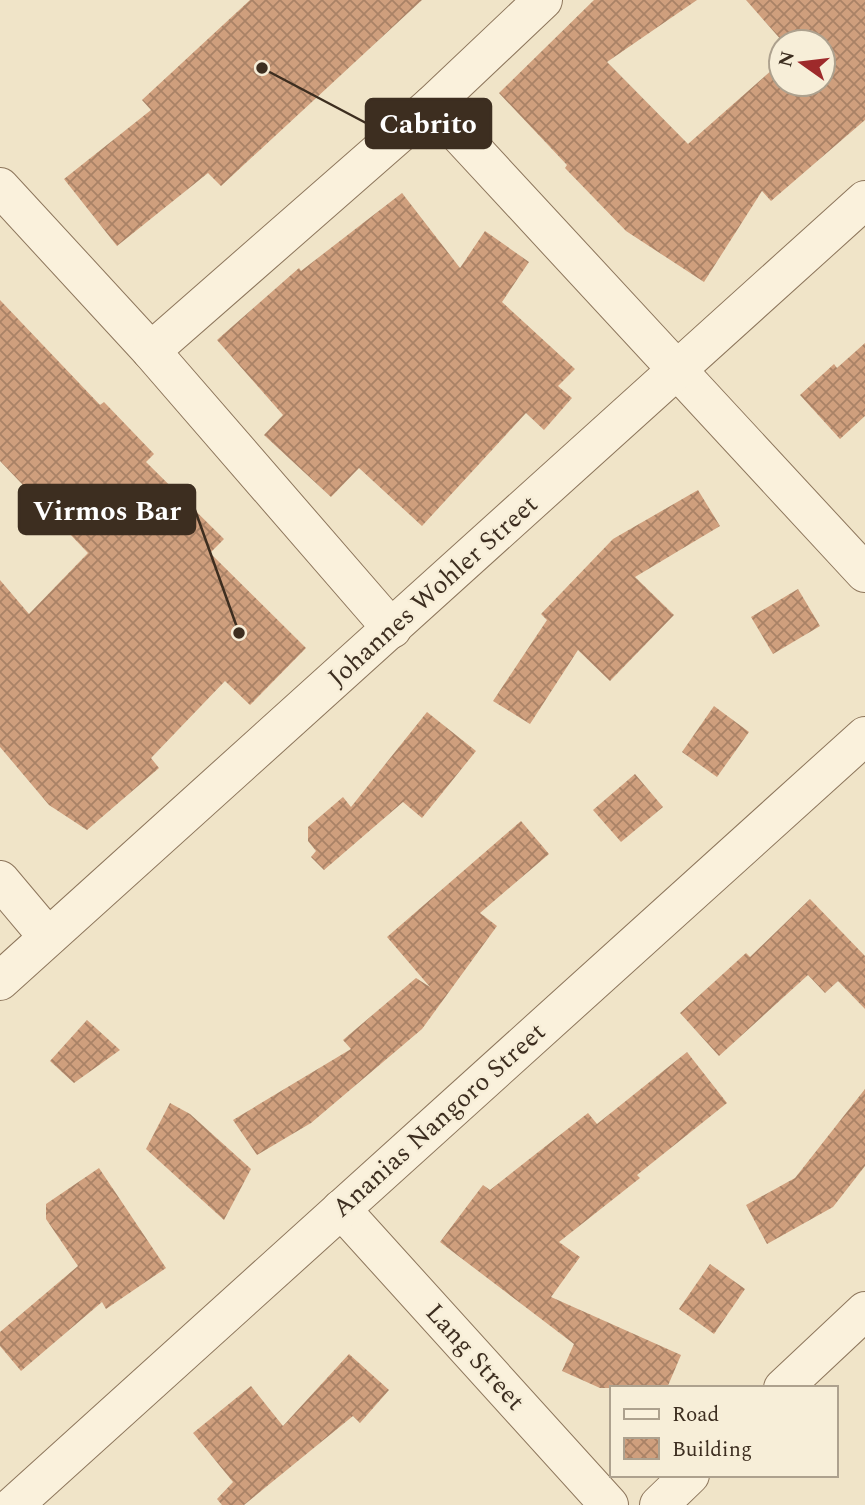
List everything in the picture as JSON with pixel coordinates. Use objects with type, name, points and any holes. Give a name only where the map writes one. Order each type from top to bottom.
[{"type":"street","points":[[151,351],[432,105],[543,0]]},
{"type":"street","points":[[432,105],[865,573]]},
{"type":"street","points":[[0,187],[151,351],[392,629]]},
{"type":"street","name":"Johannes Wohler Street","points":[[0,982],[865,200]]},
{"type":"street","name":"Ananias Nangoro Street","points":[[14,1505],[865,736]]},
{"type":"street","points":[[0,880],[48,937]]},
{"type":"street","name":"Lang Street","points":[[341,1209],[608,1505]]},
{"type":"street","points":[[785,1386],[865,1311]]},
{"type":"street","points":[[659,1505],[688,1477]]},
{"type":"building","points":[[250,0],[422,0],[221,186],[208,173],[117,246],[64,179],[151,110],[142,100]]},
{"type":"building","points":[[594,0],[697,0],[607,62],[688,144],[767,74],[767,98],[837,98],[837,28],[771,28],[746,0],[865,0],[865,120],[771,201],[762,191],[704,282],[626,231],[565,168],[567,165],[499,93]]},
{"type":"building","points":[[402,193],[460,268],[485,231],[529,262],[502,302],[575,369],[558,386],[572,398],[544,430],[526,413],[422,526],[359,468],[331,497],[264,435],[283,415],[217,340],[299,268],[301,271]]},
{"type":"building","points":[[0,300],[100,405],[104,402],[154,454],[146,462],[224,539],[210,553],[306,648],[250,705],[225,681],[151,758],[159,768],[87,830],[49,805],[0,747],[0,580],[29,614],[88,553],[0,461]]},
{"type":"building","points":[[865,343],[865,416],[840,439],[800,395],[834,364],[837,368]]},
{"type":"building","points":[[698,490],[720,526],[635,577],[674,615],[610,681],[578,650],[530,724],[493,701],[547,620],[541,614],[613,539]]},
{"type":"building","points":[[798,589],[820,626],[773,654],[751,617]]},
{"type":"building","points":[[714,706],[749,732],[717,777],[682,752]]},
{"type":"building","points":[[427,712],[476,751],[422,818],[403,802],[324,870],[311,857],[316,851],[308,841],[308,827],[343,797],[351,807]]},
{"type":"building","points":[[635,774],[663,807],[621,842],[593,810]]},
{"type":"building","points":[[521,821],[549,854],[480,913],[497,926],[422,1029],[311,1123],[257,1155],[233,1120],[351,1049],[343,1040],[416,978],[430,987],[387,937]]},
{"type":"building","points":[[810,899],[865,956],[865,1009],[838,981],[825,993],[808,975],[719,1056],[680,1013],[746,953],[750,957]]},
{"type":"building","points":[[87,1020],[120,1050],[74,1083],[50,1061]]},
{"type":"building","points":[[687,1052],[727,1103],[637,1175],[640,1178],[559,1242],[580,1257],[551,1297],[681,1355],[668,1386],[600,1388],[562,1371],[574,1344],[440,1242],[483,1185],[490,1190],[588,1113],[597,1124]]},
{"type":"building","points":[[865,1089],[865,1166],[833,1207],[767,1244],[746,1205],[795,1178]]},
{"type":"building","points":[[170,1103],[190,1114],[251,1169],[224,1220],[146,1149]]},
{"type":"building","points":[[99,1168],[166,1268],[106,1309],[102,1302],[21,1371],[0,1346],[0,1332],[78,1266],[46,1219],[46,1204]]},
{"type":"building","points":[[710,1264],[745,1289],[714,1334],[679,1309]]},
{"type":"building","points":[[349,1354],[389,1390],[360,1423],[353,1416],[244,1505],[222,1505],[217,1499],[233,1482],[193,1433],[251,1386],[283,1426]]},
{"type":"place","name":"Cabrito","points":[[262,68]]},
{"type":"place","name":"Virmos Bar","points":[[239,633]]}]
